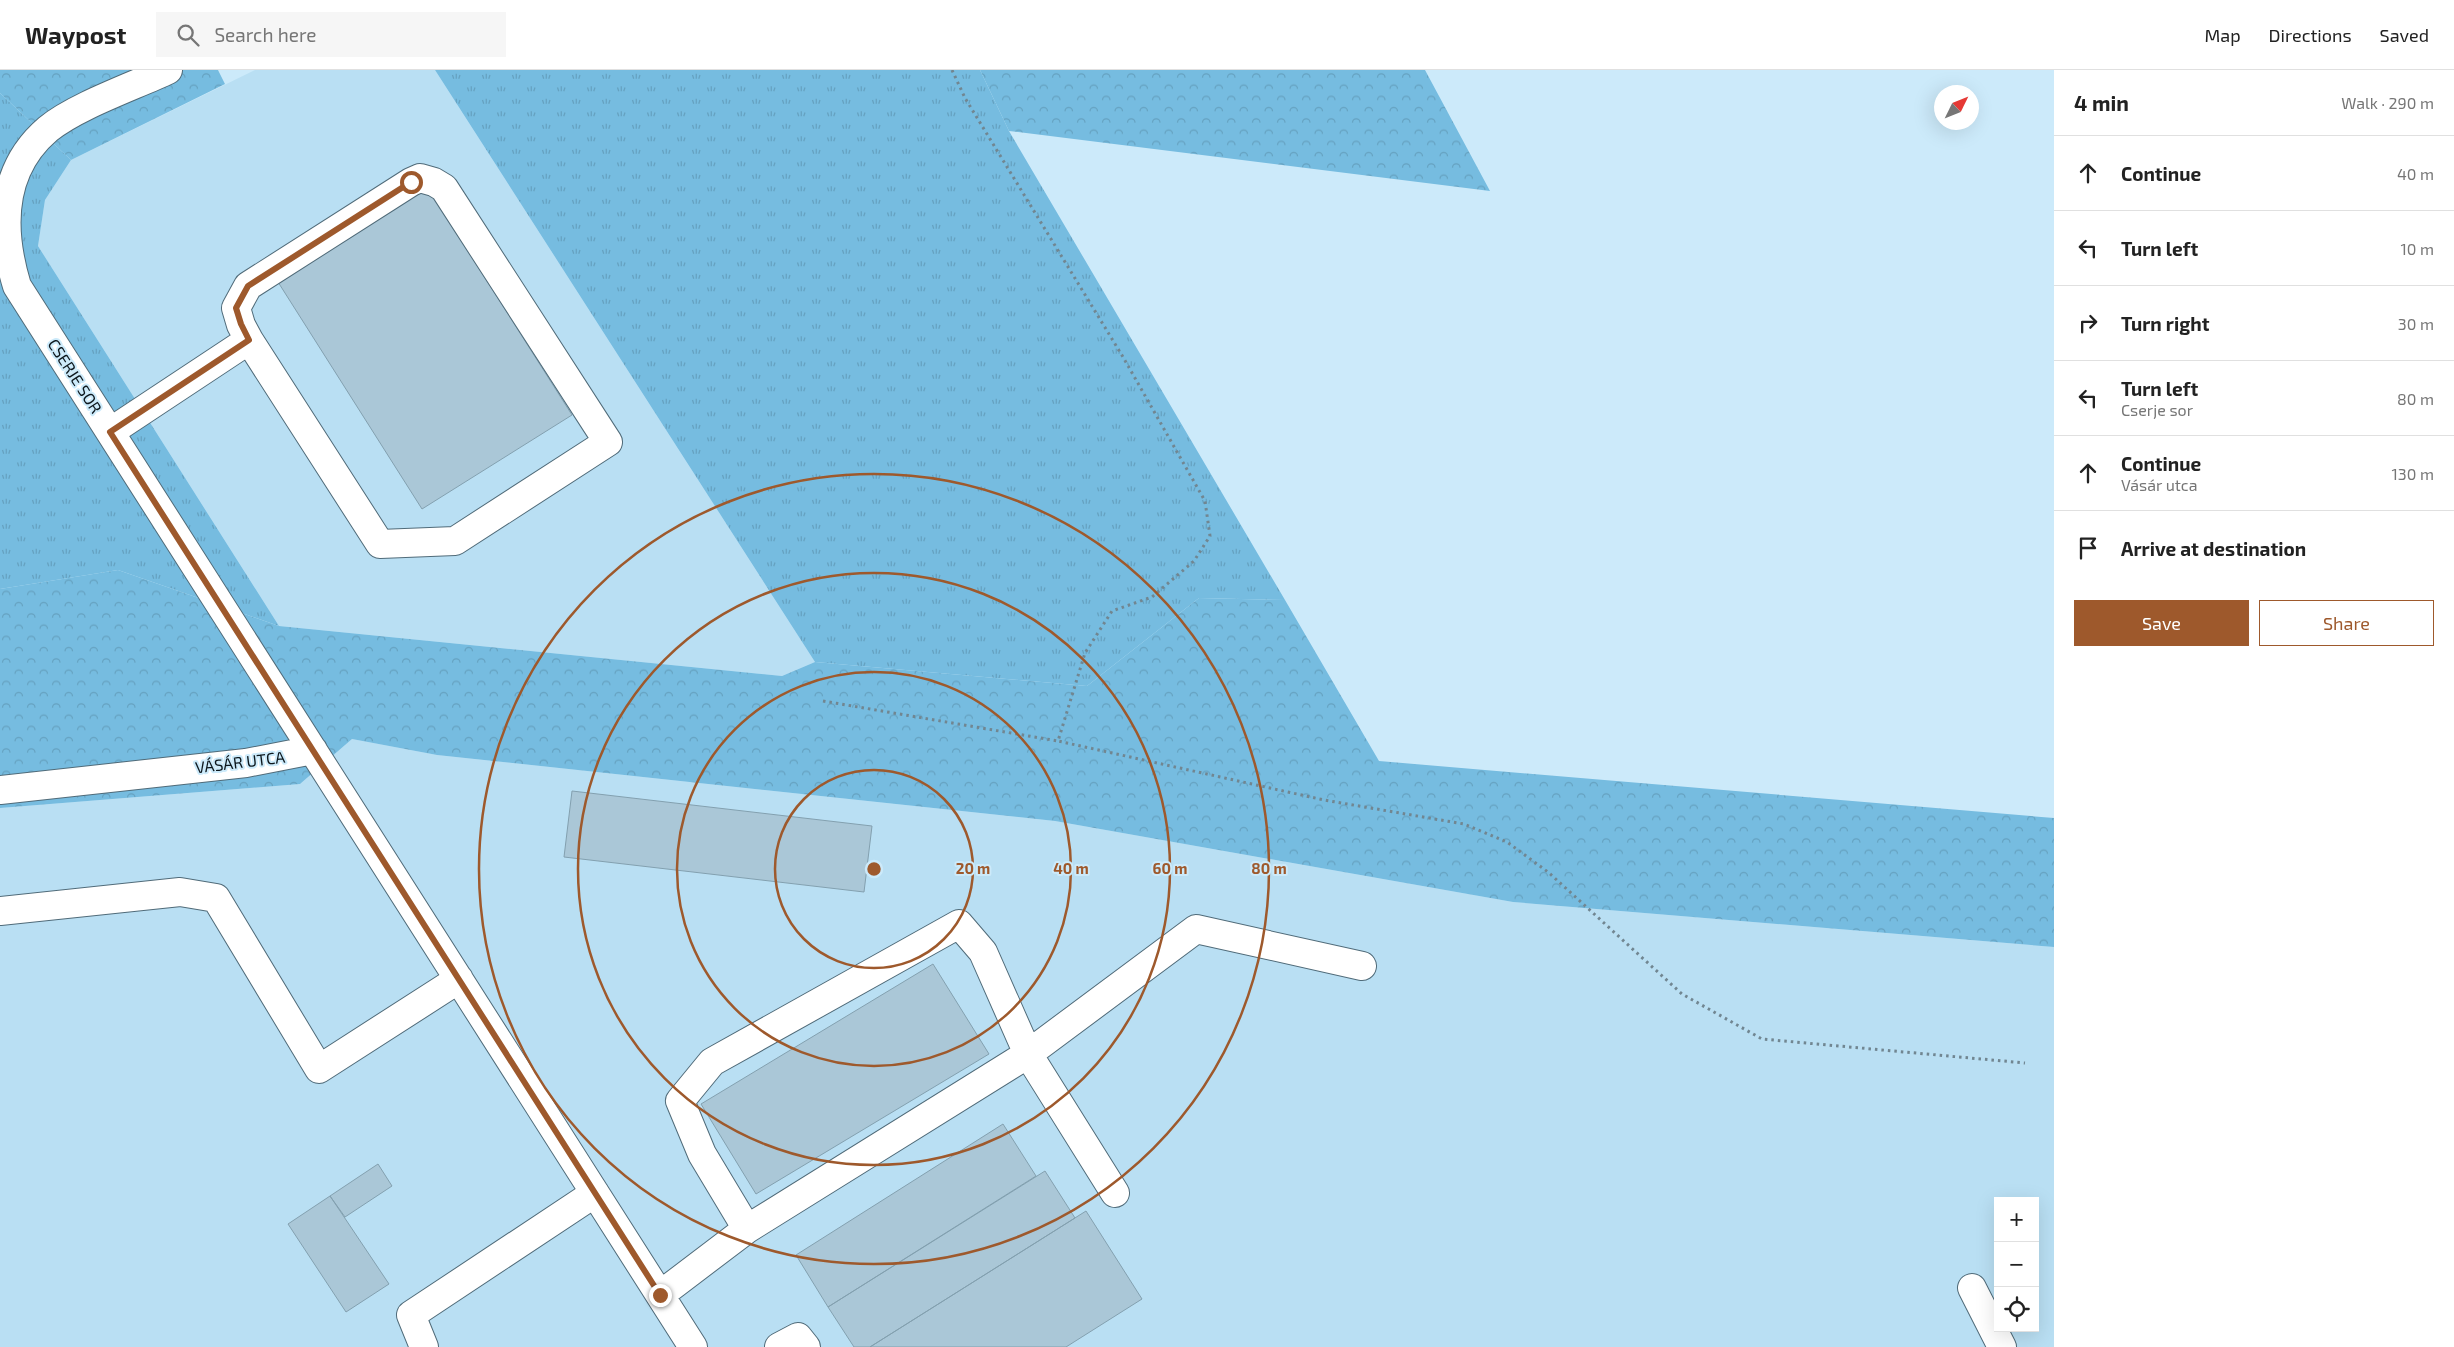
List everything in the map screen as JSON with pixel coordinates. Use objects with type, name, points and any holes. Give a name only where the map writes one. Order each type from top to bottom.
[{"type":"street","name":"CSERJE SOR","points":[[168,70],[68,116],[48,129],[32,144],[19,162],[4,204],[2,224],[8,266],[17,286],[313,750]]},
{"type":"street","points":[[420,178],[434,182],[444,188],[608,442],[455,541],[380,544],[249,340],[236,308],[248,286],[420,178]]},
{"type":"street","points":[[110,432],[249,340]]},
{"type":"street","points":[[313,750],[693,1347]]},
{"type":"street","name":"VÁSÁR UTCA","points":[[0,790],[246,763],[313,750]]},
{"type":"street","points":[[0,912],[180,892],[216,898],[319,1069],[459,979]]},
{"type":"street","points":[[747,1229],[702,1154],[680,1101],[712,1062],[959,924],[983,952],[1028,1054],[1114,1193]]},
{"type":"street","points":[[660,1295],[747,1229],[1028,1054],[1196,929],[1362,966]]},
{"type":"street","points":[[424,1347],[411,1315],[595,1192]]},
{"type":"street","points":[[1972,1288],[2002,1347]]},
{"type":"street","points":[[779,1347],[798,1337],[806,1347]]},
{"type":"path","points":[[952,70],[966,98],[1122,357],[1205,501],[1210,536],[1194,561],[1152,597],[1112,611],[1085,653],[1058,741]]},
{"type":"path","points":[[824,701],[1058,741],[1324,800],[1464,824],[1507,842],[1548,872],[1682,994],[1762,1039],[2025,1063]]},
{"type":"shaded area","points":[[255,70],[435,70],[815,662],[782,676],[279,626],[38,246],[45,200],[71,160]]},
{"type":"shaded area","points":[[352,739],[437,755],[1055,821],[1513,902],[2054,947],[2054,1347],[0,1347],[0,808],[300,784]]},
{"type":"green space","points":[[0,70],[218,70],[225,84],[71,160],[0,93]]},
{"type":"green space","points":[[435,70],[980,70],[1009,131],[1285,600],[1199,598],[1087,686],[815,662]]},
{"type":"green space","points":[[980,70],[1425,70],[1490,191],[1009,131]]},
{"type":"green space","points":[[0,93],[71,160],[45,200],[38,246],[279,626],[118,570],[0,589]]},
{"type":"green space","points":[[118,570],[279,626],[782,676],[815,662],[1087,686],[1199,598],[1285,600],[1379,761],[2054,818],[2054,947],[1513,902],[1055,821],[437,755],[352,739],[300,784],[0,808],[0,589]]},
{"type":"building","points":[[428,188],[572,415],[422,509],[278,282]]},
{"type":"building","points":[[572,791],[872,826],[864,892],[564,857]]},
{"type":"building","points":[[933,964],[989,1054],[756,1194],[701,1104]]},
{"type":"building","points":[[1003,1124],[1036,1176],[828,1307],[796,1255]]},
{"type":"building","points":[[378,1164],[392,1186],[345,1217],[330,1196]]},
{"type":"building","points":[[1045,1171],[1075,1218],[870,1347],[854,1347],[828,1307]]},
{"type":"building","points":[[330,1196],[389,1284],[346,1312],[288,1224]]},
{"type":"building","points":[[1086,1211],[1142,1299],[1066,1347],[870,1347]]},
{"type":"route","points":[[411,182],[248,286],[236,308],[249,340],[110,432],[660,1295]]}]
